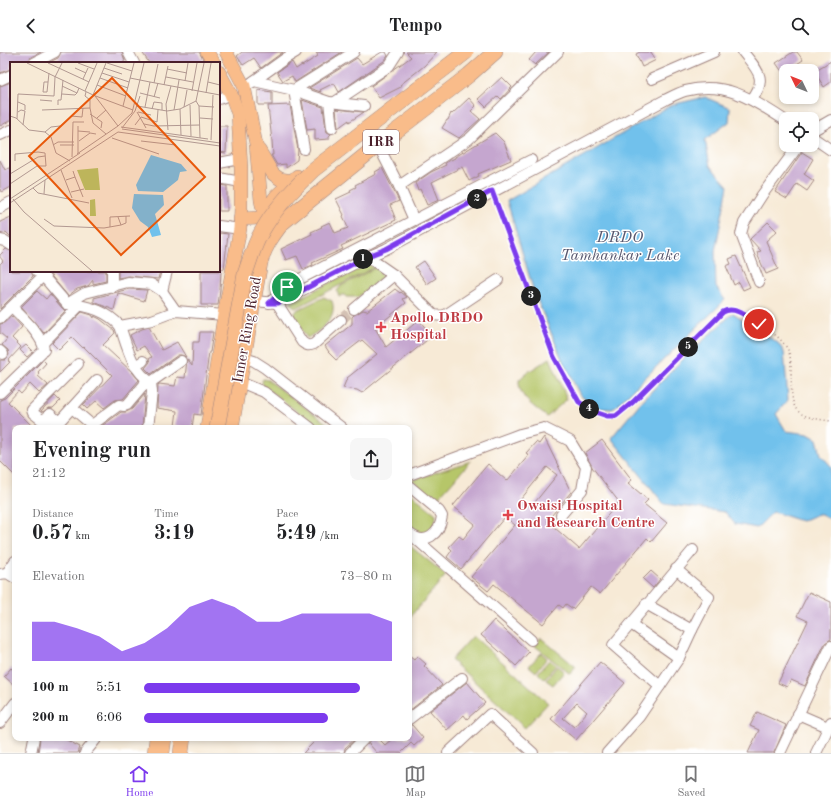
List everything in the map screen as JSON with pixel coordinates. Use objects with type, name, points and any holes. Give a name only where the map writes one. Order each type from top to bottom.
[{"type":"highway","points":[[218,425],[245,274],[252,253],[267,223],[292,190],[313,170],[466,52]]},
{"type":"highway","name":"Inner Ring Road","points":[[232,425],[253,301],[264,249],[272,236],[282,223],[495,52]]},
{"type":"highway","points":[[162,753],[164,741]]},
{"type":"highway","points":[[181,753],[183,741]]},
{"type":"main road","points":[[206,52],[213,62]]},
{"type":"main road","name":"IRR","points":[[263,214],[276,196],[305,169],[455,52]]},
{"type":"main road","points":[[228,53],[249,84],[261,201],[263,214],[272,236]]},
{"type":"main road","name":"Inner Ring Road","points":[[206,425],[240,224],[241,182],[238,114],[231,94],[220,74]]},
{"type":"main road","points":[[256,144],[263,159],[273,174],[280,179],[292,181]]},
{"type":"main road","points":[[240,224],[260,218],[263,214]]},
{"type":"main road","points":[[154,753],[156,741]]},
{"type":"street","points":[[36,62],[55,52]]},
{"type":"street","points":[[128,52],[133,62]]},
{"type":"street","points":[[249,84],[296,52]]},
{"type":"street","points":[[294,90],[354,52]]},
{"type":"street","points":[[332,102],[389,66],[398,52]]},
{"type":"street","points":[[399,186],[469,139],[558,52]]},
{"type":"street","points":[[652,79],[714,52]]},
{"type":"street","points":[[743,52],[758,71],[761,81],[760,87],[752,99]]},
{"type":"street","points":[[0,80],[10,75]]},
{"type":"street","points":[[249,84],[294,90],[332,102],[364,106]]},
{"type":"street","points":[[253,301],[273,303],[368,256],[386,249],[492,191],[683,92],[699,88],[727,90],[752,99],[779,116]]},
{"type":"street","points":[[294,90],[304,149]]},
{"type":"street","points":[[220,99],[231,94]]},
{"type":"street","points":[[332,102],[332,128]]},
{"type":"street","points":[[819,127],[831,120]]},
{"type":"street","points":[[0,135],[10,130]]},
{"type":"street","points":[[819,142],[831,150]]},
{"type":"street","points":[[378,145],[414,220]]},
{"type":"street","points":[[759,282],[741,234],[742,229],[744,223],[762,195],[794,152]]},
{"type":"street","points":[[220,163],[240,159]]},
{"type":"street","points":[[273,303],[294,282],[531,160]]},
{"type":"street","points":[[220,178],[241,182]]},
{"type":"street","points":[[220,226],[240,224]]},
{"type":"street","points":[[0,240],[10,244]]},
{"type":"street","points":[[368,256],[394,275],[434,315],[438,316],[446,314],[498,280]]},
{"type":"street","points":[[112,272],[112,287]]},
{"type":"street","points":[[162,291],[167,272]]},
{"type":"street","points":[[0,318],[12,307],[40,274],[67,304],[80,305],[113,317],[120,326],[149,381],[152,392],[148,425]]},
{"type":"street","points":[[354,309],[394,275]]},
{"type":"street","points":[[67,304],[85,293],[128,282],[151,284],[162,291],[176,311]]},
{"type":"street","points":[[273,303],[302,342],[309,346],[314,344],[341,320]]},
{"type":"street","points":[[43,343],[80,305]]},
{"type":"street","points":[[0,393],[42,354],[44,350],[43,343],[30,326],[12,307]]},
{"type":"street","points":[[120,326],[152,320],[176,311],[224,315]]},
{"type":"street","points":[[244,358],[254,361],[265,368],[338,425]]},
{"type":"street","points":[[96,425],[118,405],[127,405],[149,381],[181,361]]},
{"type":"street","points":[[48,425],[32,410],[78,364]]},
{"type":"street","points":[[43,421],[50,414],[59,422],[97,380]]},
{"type":"street","points":[[240,382],[264,392],[307,425]]},
{"type":"street","points":[[72,408],[92,425]]},
{"type":"street","points":[[412,474],[520,434],[544,428],[570,441],[586,467],[582,490],[561,515]]},
{"type":"street","points":[[412,488],[439,511],[442,516],[439,528],[433,534],[423,540],[412,536]]},
{"type":"street","points":[[412,536],[531,640]]},
{"type":"street","points":[[660,686],[613,645],[693,550]]},
{"type":"street","points":[[7,575],[12,566]]},
{"type":"street","points":[[607,753],[639,717],[679,658],[710,597],[676,569]]},
{"type":"street","points":[[646,604],[692,630]]},
{"type":"street","points":[[631,624],[679,658]]},
{"type":"street","points":[[780,753],[831,646]]},
{"type":"street","points":[[412,717],[462,678]]},
{"type":"street","points":[[0,723],[12,707]]},
{"type":"street","points":[[448,753],[490,714],[533,753]]},
{"type":"street","points":[[798,714],[830,725],[816,753]]},
{"type":"street","points":[[31,753],[33,741]]},
{"type":"street","points":[[85,753],[95,741]]},
{"type":"street","points":[[350,753],[362,741]]},
{"type":"path","points":[[492,191],[554,357],[579,402],[595,412],[607,416],[616,416],[633,402],[723,312],[731,309],[770,331],[788,349],[791,358],[793,404],[797,411],[805,416],[831,421]]},
{"type":"green space","points":[[366,264],[375,267],[296,308],[290,303]]},
{"type":"green space","points":[[375,268],[383,271],[380,273],[383,277],[358,297],[346,297],[345,295],[342,295],[339,297],[337,291],[341,286]]},
{"type":"green space","points":[[324,297],[332,301],[333,307],[330,318],[322,328],[307,338],[293,316],[297,310]]},
{"type":"green space","points":[[550,358],[567,399],[547,417],[524,397],[519,386],[519,380],[525,374]]},
{"type":"green space","points":[[263,379],[268,380],[329,425],[315,425],[263,386]]},
{"type":"green space","points":[[471,461],[436,500],[412,480]]},
{"type":"green space","points":[[412,494],[436,514],[434,526],[430,530],[419,533],[412,527]]},
{"type":"green space","points":[[412,547],[446,575],[412,615]]},
{"type":"green space","points":[[473,636],[548,703],[525,728],[451,660]]},
{"type":"green space","points":[[541,638],[576,667],[570,674],[535,646]]},
{"type":"green space","points":[[541,653],[547,658],[536,672],[529,666]]},
{"type":"green space","points":[[549,660],[556,665],[544,679],[538,673]]},
{"type":"green space","points":[[557,666],[564,672],[553,685],[546,680]]},
{"type":"water","name":"DRDO Tamhankar Lake","points":[[705,97],[730,108],[729,122],[705,140],[710,166],[728,186],[715,251],[716,287],[725,300],[613,409],[596,408],[580,395],[562,359],[534,292],[507,201],[671,105]]},
{"type":"water","points":[[733,313],[778,343],[784,352],[788,400],[776,414],[786,431],[808,434],[817,439],[821,455],[831,466],[831,519],[818,514],[801,521],[773,512],[757,528],[735,524],[725,512],[664,504],[611,438],[641,402],[679,363]]},
{"type":"building","points":[[0,52],[41,52],[31,57],[28,62],[10,62],[10,69],[0,73]]},
{"type":"building","points":[[61,52],[122,52],[125,61],[50,62],[58,58]]},
{"type":"building","points":[[142,52],[199,52],[204,62],[148,62]]},
{"type":"building","points":[[242,52],[283,52],[261,68],[254,58],[243,65],[237,56]]},
{"type":"building","points":[[316,52],[342,52],[295,82],[292,76],[283,81],[277,72],[292,62],[296,69],[302,66],[318,56]]},
{"type":"building","points":[[382,52],[386,52],[388,56],[384,61],[339,92],[334,83],[320,90],[321,92],[309,88],[357,58],[362,64]]},
{"type":"building","points":[[406,52],[437,52],[424,66],[400,85],[401,87],[379,98],[371,86],[411,57]]},
{"type":"building","points":[[536,52],[549,52],[535,65],[529,60]]},
{"type":"building","points":[[640,52],[651,52],[656,60],[642,67],[636,54]]},
{"type":"building","points":[[793,52],[797,52],[803,60],[797,64],[779,64],[779,67],[776,63]]},
{"type":"building","points":[[831,61],[831,82],[824,87],[819,79],[819,68]]},
{"type":"building","points":[[502,77],[512,87],[501,99],[498,96],[486,107],[478,99]]},
{"type":"building","points":[[10,82],[10,121],[0,126],[0,86]]},
{"type":"building","points":[[258,90],[272,92],[272,105],[258,105]]},
{"type":"building","points":[[469,98],[476,106],[471,111],[480,119],[459,138],[442,128],[451,113],[452,114]]},
{"type":"building","points":[[302,100],[323,107],[326,129],[327,132],[331,134],[329,139],[315,140],[315,129],[307,130]]},
{"type":"building","points":[[290,105],[298,150],[297,160],[286,168],[286,164],[277,165],[271,155],[273,155],[268,106]]},
{"type":"building","points":[[336,109],[364,112],[338,128]]},
{"type":"building","points":[[220,126],[227,126],[226,153],[220,152]]},
{"type":"building","points":[[495,133],[504,142],[511,160],[478,174],[479,176],[469,181],[462,167],[432,182],[439,200],[427,205],[420,189],[418,190],[415,183]]},
{"type":"building","points":[[802,152],[813,159],[804,174],[814,181],[807,191],[797,184],[787,199],[775,192]]},
{"type":"building","points":[[0,160],[5,170],[10,168],[10,188],[2,192],[0,188]]},
{"type":"building","points":[[382,168],[399,201],[390,205],[396,220],[341,246],[343,249],[312,263],[313,265],[303,269],[297,256],[286,260],[281,249],[312,234],[311,232],[322,227],[321,226],[330,222],[335,233],[348,228],[343,216],[344,215],[336,199],[351,192],[350,190],[356,187],[355,185],[376,174],[375,172]]},
{"type":"building","points":[[220,185],[227,186],[227,211],[220,211]]},
{"type":"building","points":[[10,217],[10,236],[6,232],[0,234],[0,222]]},
{"type":"building","points":[[768,222],[777,231],[766,241],[778,269],[766,274],[757,252],[761,251],[750,239]]},
{"type":"building","points":[[220,233],[228,234],[224,269],[220,268]]},
{"type":"building","points":[[6,249],[10,251],[10,272],[31,272],[33,276],[0,309],[0,264],[3,261],[0,255]]},
{"type":"building","points":[[736,256],[750,287],[743,290],[739,282],[734,285],[726,266],[731,264],[729,259]]},
{"type":"building","points":[[424,261],[436,278],[427,284],[415,267]]},
{"type":"building","points":[[221,271],[218,305],[201,305],[201,272]]},
{"type":"building","points":[[48,272],[106,272],[106,281],[93,284],[93,280],[88,286],[77,289],[68,296]]},
{"type":"building","points":[[118,272],[160,272],[158,279],[129,276],[118,278]]},
{"type":"building","points":[[129,289],[147,290],[144,301],[118,293],[114,310],[94,302],[94,298]]},
{"type":"building","points":[[395,289],[407,297],[403,299],[406,303],[375,328],[386,347],[419,320],[432,336],[362,393],[357,390],[343,388],[347,378],[377,354],[362,340],[336,360],[328,352],[325,346],[352,324],[352,317],[354,315],[363,310],[367,311]]},
{"type":"building","points":[[37,291],[46,299],[50,294],[62,308],[66,310],[44,333],[21,307]]},
{"type":"building","points":[[82,312],[92,315],[94,318],[94,316],[100,319],[114,330],[115,333],[103,345],[139,380],[123,399],[115,400],[104,408],[96,401],[87,409],[83,405],[112,375],[72,337],[59,350],[52,343]]},
{"type":"building","points":[[12,316],[22,327],[12,338],[21,347],[8,361],[10,362],[0,372],[0,360],[5,360],[9,355],[8,350],[2,345],[7,339],[0,333],[0,324],[4,323]]},
{"type":"building","points":[[149,327],[162,350],[177,342],[186,357],[178,355],[151,374],[145,368],[150,362],[149,359],[152,357],[144,346],[137,350],[130,335]]},
{"type":"building","points":[[200,332],[213,332],[201,415],[194,414],[192,425],[175,425],[177,411],[157,408],[158,385],[175,386],[177,377],[185,378],[187,359],[192,366],[193,342],[199,342]]},
{"type":"building","points":[[26,345],[33,352],[27,357],[20,350]]},
{"type":"building","points":[[43,360],[46,363],[37,375],[48,385],[39,393],[30,384],[21,394],[18,391],[8,402],[31,425],[12,425],[12,473],[0,461],[0,400],[5,398]]},
{"type":"building","points":[[145,394],[142,425],[103,425],[121,412],[126,412],[132,409]]},
{"type":"building","points":[[55,396],[60,401],[53,408],[48,408],[43,412],[41,411]]},
{"type":"building","points":[[544,437],[571,492],[547,521],[579,549],[619,502],[592,467],[585,453],[602,440],[632,480],[628,483],[648,500],[644,504],[667,523],[651,542],[647,538],[600,594],[591,587],[573,609],[566,604],[563,608],[559,605],[543,624],[494,584],[488,591],[471,577],[515,525],[505,517],[461,569],[447,557],[452,550],[449,547],[459,536],[463,539],[475,524],[453,506],[488,464],[507,481],[529,455],[526,453],[536,442],[539,444]],"holes":[[[547,467],[557,475],[531,507],[521,499]]]},
{"type":"building","points":[[651,571],[660,579],[653,588],[643,579]]},
{"type":"building","points":[[809,592],[831,602],[831,639],[825,643],[805,686],[791,680],[787,687],[778,683],[808,621],[797,616]]},
{"type":"building","points":[[494,620],[529,652],[516,666],[481,635]]},
{"type":"building","points":[[417,656],[426,664],[424,666],[442,685],[412,709],[412,658],[414,660]]},
{"type":"building","points":[[600,662],[625,683],[576,740],[551,719]],"holes":[[[577,703],[587,712],[574,727],[563,718]]]},
{"type":"building","points":[[11,668],[12,683],[4,676]]},
{"type":"building","points":[[467,682],[485,703],[467,719],[464,715],[447,730],[430,711]]},
{"type":"building","points":[[757,712],[786,725],[774,753],[748,753],[759,730],[750,726]]},
{"type":"building","points":[[412,725],[423,738],[414,746],[411,743],[401,753],[377,753],[369,744],[370,741],[381,741],[385,745],[390,741],[412,741]]},
{"type":"building","points":[[40,741],[69,741],[80,747],[78,753],[38,753]]},
{"type":"building","points":[[315,741],[353,741],[345,748],[344,753],[303,753]]},
{"type":"tunnel","points":[[341,320],[354,309]]},
{"type":"place","name":"Apollo DRDO Hospital","points":[[381,327]]},
{"type":"place","name":"Owaisi Hospital and Research Centre","points":[[508,515]]},
{"type":"route","points":[[287,287],[269,303],[278,303],[368,256],[386,249],[492,191],[554,357],[579,402],[595,412],[607,416],[616,416],[633,402],[726,310],[734,310],[759,324]]}]
